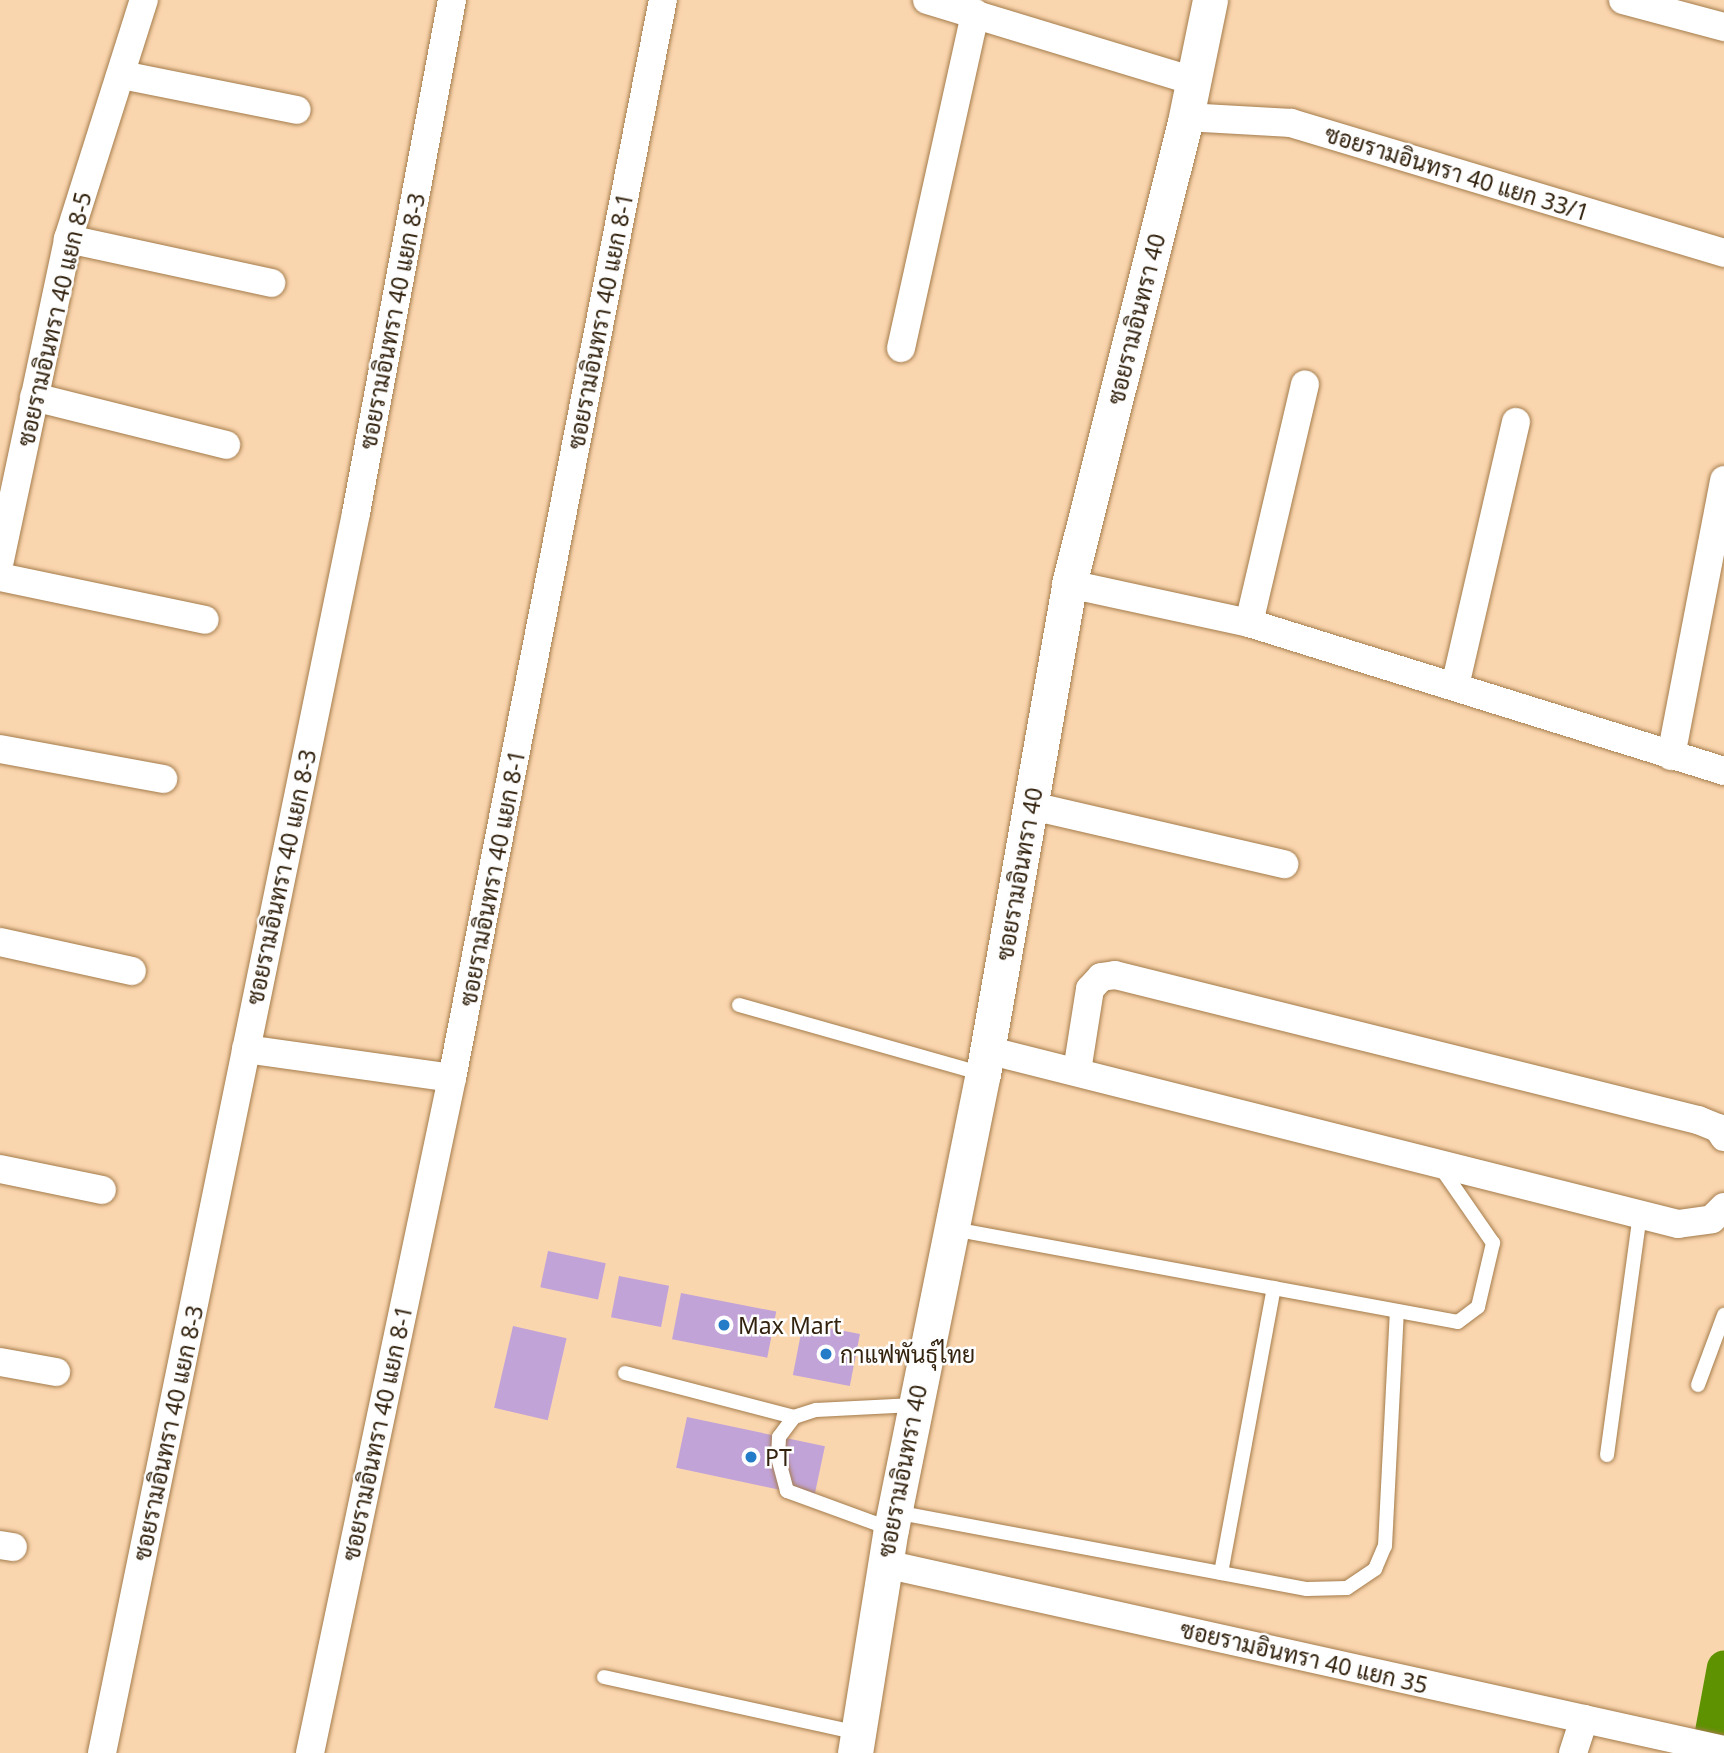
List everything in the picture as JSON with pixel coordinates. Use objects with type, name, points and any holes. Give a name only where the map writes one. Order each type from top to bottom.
[{"type":"street","name":"ซอยรามอินทรา 40 แยก 8-5","points":[[0,560],[68,239],[144,0]]},
{"type":"street","name":"ซอยรามอินทรา 40 แยก 8-3","points":[[103,1753],[356,513],[452,0]]},
{"type":"street","name":"ซอยรามอินทรา 40 แยก 8-1","points":[[310,1753],[452,1078],[663,0]]},
{"type":"street","points":[[927,0],[1194,80]]},
{"type":"street","name":"ซอยรามอินทรา 40","points":[[857,1743],[892,1520],[949,1228],[985,1062],[1069,584],[1186,117],[1210,0]]},
{"type":"street","points":[[1623,0],[1724,27]]},
{"type":"street","points":[[901,348],[975,13]]},
{"type":"street","points":[[122,75],[297,110]]},
{"type":"street","name":"ซอยรามอินทรา 40 แยก 33/1","points":[[1186,117],[1291,123],[1724,253]]},
{"type":"street","points":[[68,239],[271,283]]},
{"type":"street","points":[[1249,623],[1305,384]]},
{"type":"street","points":[[34,397],[226,445]]},
{"type":"street","points":[[1455,686],[1516,422]]},
{"type":"street","points":[[1671,756],[1724,480]]},
{"type":"street","points":[[0,577],[205,621]]},
{"type":"street","points":[[1069,584],[1249,623],[1724,771]]},
{"type":"street","points":[[0,749],[163,779]]},
{"type":"street","points":[[1032,806],[1284,864]]},
{"type":"street","points":[[0,942],[132,971]]},
{"type":"street","points":[[1077,1071],[1090,989],[1101,977],[1115,975],[1698,1120],[1717,1128],[1724,1137]]},
{"type":"street","points":[[246,1049],[452,1078]]},
{"type":"street","points":[[985,1062],[1077,1071],[1441,1167],[1678,1224],[1712,1219],[1724,1207]]},
{"type":"street","points":[[0,1169],[102,1190]]},
{"type":"street","points":[[0,1362],[56,1372]]},
{"type":"street","name":"ซอยรามอินทรา 40 แยก 35","points":[[885,1564],[1723,1750]]},
{"type":"street","points":[[1573,1753],[1584,1719]]},
{"type":"lane","points":[[739,1005],[985,1062]]},
{"type":"lane","points":[[949,1228],[1458,1322],[1471,1316],[1482,1297],[1493,1243],[1441,1167]]},
{"type":"lane","points":[[1607,1455],[1640,1214]]},
{"type":"lane","points":[[1221,1573],[1274,1288]]},
{"type":"lane","points":[[794,1417],[779,1437],[778,1457],[787,1491],[892,1520],[1221,1573],[1307,1590],[1347,1588],[1376,1569],[1385,1546],[1397,1311]]},
{"type":"lane","points":[[1699,1385],[1724,1315]]},
{"type":"lane","points":[[625,1373],[794,1417],[816,1410],[915,1405]]},
{"type":"lane","points":[[604,1677],[857,1743]]},
{"type":"building","points":[[548,1251],[606,1263],[598,1299],[540,1287]]},
{"type":"building","points":[[619,1276],[669,1286],[661,1327],[611,1317]]},
{"type":"building","name":"Max Mart","points":[[681,1293],[776,1312],[767,1358],[672,1339]]},
{"type":"building","name":"กาแฟพันธุ์ไทย","points":[[803,1323],[860,1334],[850,1386],[793,1375]]},
{"type":"building","points":[[513,1326],[567,1338],[548,1420],[494,1408]]},
{"type":"building","name":"PT","points":[[687,1417],[825,1446],[814,1497],[676,1468]]},
{"type":"waterway","points":[[1708,1753],[1724,1667]]},
{"type":"place","name":"Max Mart","points":[[724,1325]]},
{"type":"place","name":"กาแฟพันธุ์ไทย","points":[[826,1354]]},
{"type":"place","name":"PT","points":[[751,1457]]}]
